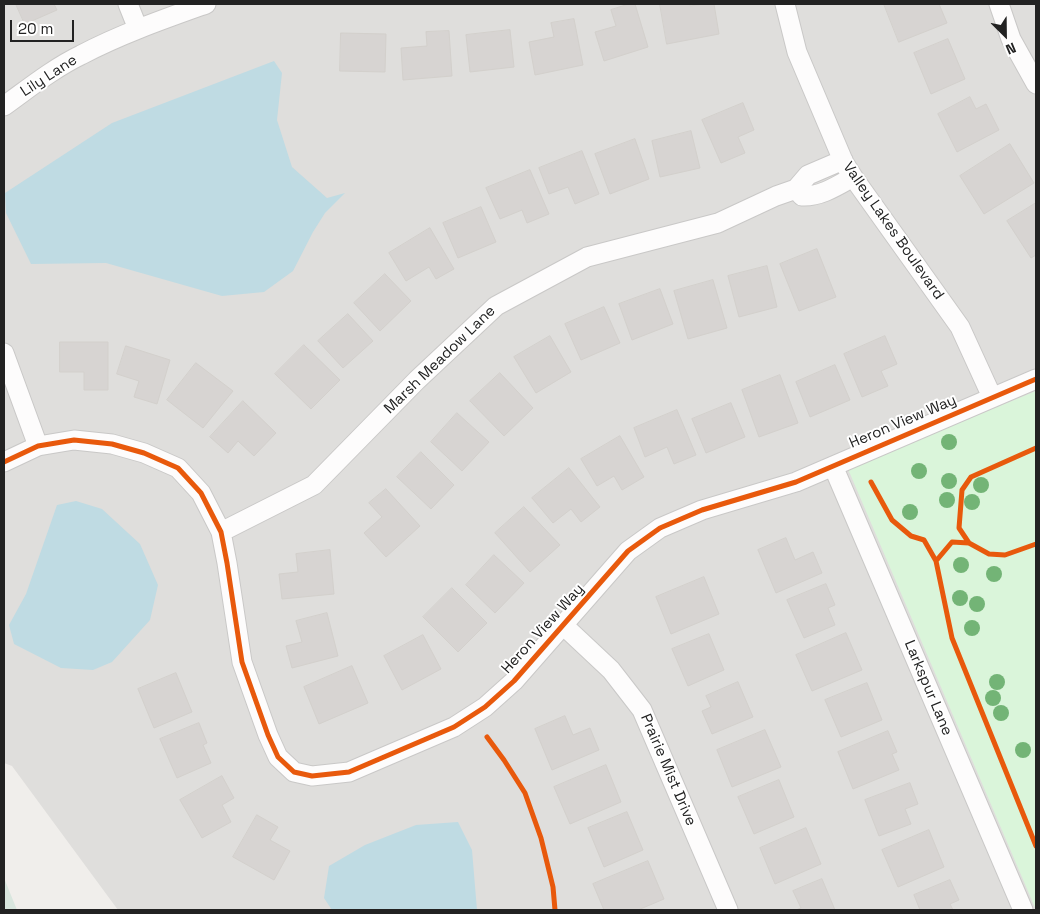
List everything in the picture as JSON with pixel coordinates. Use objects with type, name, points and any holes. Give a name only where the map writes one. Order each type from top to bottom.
[{"type":"street","points":[[128,4],[138,29]]},
{"type":"street","name":"Lily Lane","points":[[4,106],[80,55],[138,29],[206,4]]},
{"type":"street","name":"Valley Lakes Boulevard","points":[[785,4],[797,52],[843,160],[853,178],[960,326],[992,398]]},
{"type":"street","points":[[1000,4],[1012,39],[1036,84]]},
{"type":"street","points":[[843,160],[808,175],[796,189],[802,196],[811,197],[853,178]]},
{"type":"street","name":"Marsh Meadow Lane","points":[[221,532],[314,485],[417,380],[496,306],[587,257],[718,223],[776,196],[796,189]]},
{"type":"street","points":[[4,352],[38,446]]},
{"type":"street","name":"Heron View Way","points":[[4,462],[38,446],[74,440],[112,444],[144,454],[178,468],[201,493],[221,532],[242,662],[268,735],[278,757],[294,772],[312,776],[349,772],[454,727],[485,707],[514,681],[628,551],[660,528],[702,510],[796,482],[1036,378]]},
{"type":"street","name":"Larkspur Lane","points":[[833,466],[1023,910]]},
{"type":"street","name":"Prairie Mist Drive","points":[[563,625],[611,670],[642,710],[728,910]]},
{"type":"shaded area","points":[[4,4],[1036,4],[1036,910],[118,910],[12,766],[4,763]]},
{"type":"shaded area","points":[[4,878],[17,910],[4,910]]},
{"type":"green space","points":[[1036,391],[1036,910],[848,469]]},
{"type":"water","points":[[274,61],[282,73],[277,120],[292,167],[327,198],[345,193],[325,213],[293,271],[264,292],[222,296],[106,263],[31,264],[6,213],[5,193],[112,123]]},
{"type":"water","points":[[76,501],[102,509],[140,544],[158,585],[150,620],[112,662],[93,670],[61,668],[14,644],[9,625],[26,594],[57,505]]},
{"type":"water","points":[[458,822],[472,850],[477,910],[332,910],[324,898],[329,866],[365,845],[416,825]]},
{"type":"building","points":[[16,4],[54,4],[57,10],[25,24]]},
{"type":"building","points":[[635,4],[648,47],[604,61],[595,32],[616,26],[611,10]]},
{"type":"building","points":[[660,4],[690,4],[690,6],[714,4],[719,34],[667,44]]},
{"type":"building","points":[[884,4],[939,4],[947,23],[899,42]]},
{"type":"building","points":[[574,19],[583,65],[535,75],[529,42],[554,37],[551,23]]},
{"type":"building","points":[[510,30],[514,67],[470,72],[466,35]]},
{"type":"building","points":[[449,31],[452,76],[403,80],[401,48],[427,46],[426,32]]},
{"type":"building","points":[[341,33],[386,34],[385,72],[340,71]]},
{"type":"building","points":[[948,39],[965,79],[931,94],[914,53]]},
{"type":"building","points":[[970,97],[976,109],[986,104],[999,130],[957,152],[938,114]]},
{"type":"building","points":[[743,103],[754,130],[738,137],[745,153],[721,163],[702,120]]},
{"type":"building","points":[[691,131],[700,168],[660,177],[652,141]]},
{"type":"building","points":[[635,139],[649,179],[610,194],[595,154]]},
{"type":"building","points":[[1010,144],[1034,183],[984,214],[960,176]]},
{"type":"building","points":[[582,151],[599,194],[575,204],[568,187],[549,194],[539,168]]},
{"type":"building","points":[[530,170],[549,214],[527,223],[522,210],[500,219],[486,188]]},
{"type":"building","points":[[1036,203],[1036,255],[1031,258],[1007,221]]},
{"type":"building","points":[[481,207],[496,242],[458,258],[443,223]]},
{"type":"building","points":[[430,228],[454,269],[436,279],[429,267],[406,281],[389,253]]},
{"type":"building","points":[[817,249],[836,297],[799,311],[780,264]]},
{"type":"building","points":[[767,266],[777,307],[739,317],[728,276]]},
{"type":"building","points":[[385,274],[411,301],[380,331],[354,303]]},
{"type":"building","points":[[713,280],[727,328],[688,339],[674,291]]},
{"type":"building","points":[[660,289],[673,324],[632,340],[619,304]]},
{"type":"building","points":[[604,307],[620,343],[581,360],[565,324]]},
{"type":"building","points":[[348,314],[373,341],[343,368],[318,341]]},
{"type":"building","points":[[550,336],[571,372],[536,393],[514,357]]},
{"type":"building","points":[[885,336],[897,364],[881,371],[888,386],[862,397],[844,354]]},
{"type":"building","points":[[60,342],[108,342],[108,390],[84,390],[84,372],[60,372]]},
{"type":"building","points":[[304,345],[340,380],[311,409],[275,374]]},
{"type":"building","points":[[126,346],[170,360],[157,404],[134,397],[139,381],[117,374]]},
{"type":"building","points":[[196,363],[233,391],[203,428],[167,400]]},
{"type":"building","points":[[835,365],[850,400],[810,417],[796,382]]},
{"type":"building","points":[[500,373],[533,408],[504,436],[470,401]]},
{"type":"building","points":[[780,375],[798,423],[759,437],[742,390]]},
{"type":"building","points":[[243,401],[276,433],[254,456],[238,441],[228,453],[210,437]]},
{"type":"building","points":[[731,403],[745,437],[706,453],[692,419]]},
{"type":"building","points":[[677,410],[696,455],[674,464],[667,447],[645,457],[634,428]]},
{"type":"building","points":[[457,413],[489,442],[462,471],[431,442]]},
{"type":"building","points":[[620,436],[644,477],[622,490],[614,476],[597,486],[581,459]]},
{"type":"building","points":[[421,452],[454,485],[431,509],[397,477]]},
{"type":"building","points":[[569,468],[600,507],[581,522],[571,509],[553,523],[532,498]]},
{"type":"building","points":[[386,489],[420,526],[386,557],[364,533],[382,517],[369,503]]},
{"type":"building","points":[[524,507],[560,545],[530,572],[495,533]]},
{"type":"building","points":[[786,538],[795,560],[813,552],[822,573],[776,593],[758,550]]},
{"type":"building","points":[[330,550],[334,594],[282,599],[279,574],[298,572],[296,554]]},
{"type":"building","points":[[494,555],[524,583],[495,613],[466,585]]},
{"type":"building","points":[[704,577],[719,614],[671,634],[656,597]]},
{"type":"building","points":[[826,584],[835,605],[828,608],[835,625],[804,638],[787,600]]},
{"type":"building","points":[[452,588],[487,623],[458,652],[423,617]]},
{"type":"building","points":[[327,613],[338,656],[292,668],[286,646],[302,642],[296,621]]},
{"type":"building","points":[[846,633],[862,670],[812,691],[796,655]]},
{"type":"building","points":[[709,634],[724,670],[688,686],[672,649]]},
{"type":"building","points":[[423,635],[441,669],[402,690],[384,656]]},
{"type":"building","points":[[352,666],[368,703],[319,724],[304,687]]},
{"type":"building","points":[[176,673],[192,712],[154,728],[138,689]]},
{"type":"building","points":[[738,682],[753,717],[712,734],[702,711],[711,707],[706,696]]},
{"type":"building","points":[[867,683],[882,720],[841,737],[825,700]]},
{"type":"building","points":[[565,716],[573,735],[590,728],[599,750],[552,770],[535,729]]},
{"type":"building","points":[[199,723],[207,743],[203,745],[211,763],[177,778],[160,739]]},
{"type":"building","points":[[765,730],[781,767],[732,787],[717,750]]},
{"type":"building","points":[[888,731],[897,752],[892,754],[899,770],[853,789],[838,752]]},
{"type":"building","points":[[606,765],[621,802],[570,824],[554,787]]},
{"type":"building","points":[[222,776],[234,798],[222,805],[231,822],[202,838],[180,800]]},
{"type":"building","points":[[779,780],[794,817],[754,834],[738,797]]},
{"type":"building","points":[[910,783],[918,804],[905,809],[911,824],[879,836],[865,800]]},
{"type":"building","points":[[627,812],[643,850],[604,867],[588,828]]},
{"type":"building","points":[[257,815],[278,827],[270,840],[290,851],[274,880],[233,857]]},
{"type":"building","points":[[806,828],[821,864],[775,884],[760,848]]},
{"type":"building","points":[[929,830],[944,867],[898,887],[882,850]]},
{"type":"building","points":[[648,861],[664,899],[638,910],[604,910],[593,884]]},
{"type":"building","points":[[822,879],[835,910],[796,910],[801,908],[793,891]]},
{"type":"building","points":[[950,880],[959,900],[950,904],[953,910],[920,910],[914,895]]},
{"type":"cycle path","points":[[4,462],[38,446],[74,440],[112,444],[144,453],[178,468],[201,493],[221,532],[242,662],[268,735],[278,757],[294,772],[312,776],[349,772],[454,727],[485,707],[514,681],[628,551],[660,528],[702,510],[796,482],[1036,379]]},
{"type":"cycle path","points":[[969,543],[959,528],[962,490],[971,477],[1036,448]]},
{"type":"cycle path","points":[[871,482],[892,520],[911,536],[924,540],[936,561]]},
{"type":"cycle path","points":[[1036,544],[1005,555],[989,554],[969,543],[952,542],[936,561],[952,638],[1036,846]]},
{"type":"cycle path","points":[[487,737],[525,793],[541,838],[553,887],[555,910]]}]
